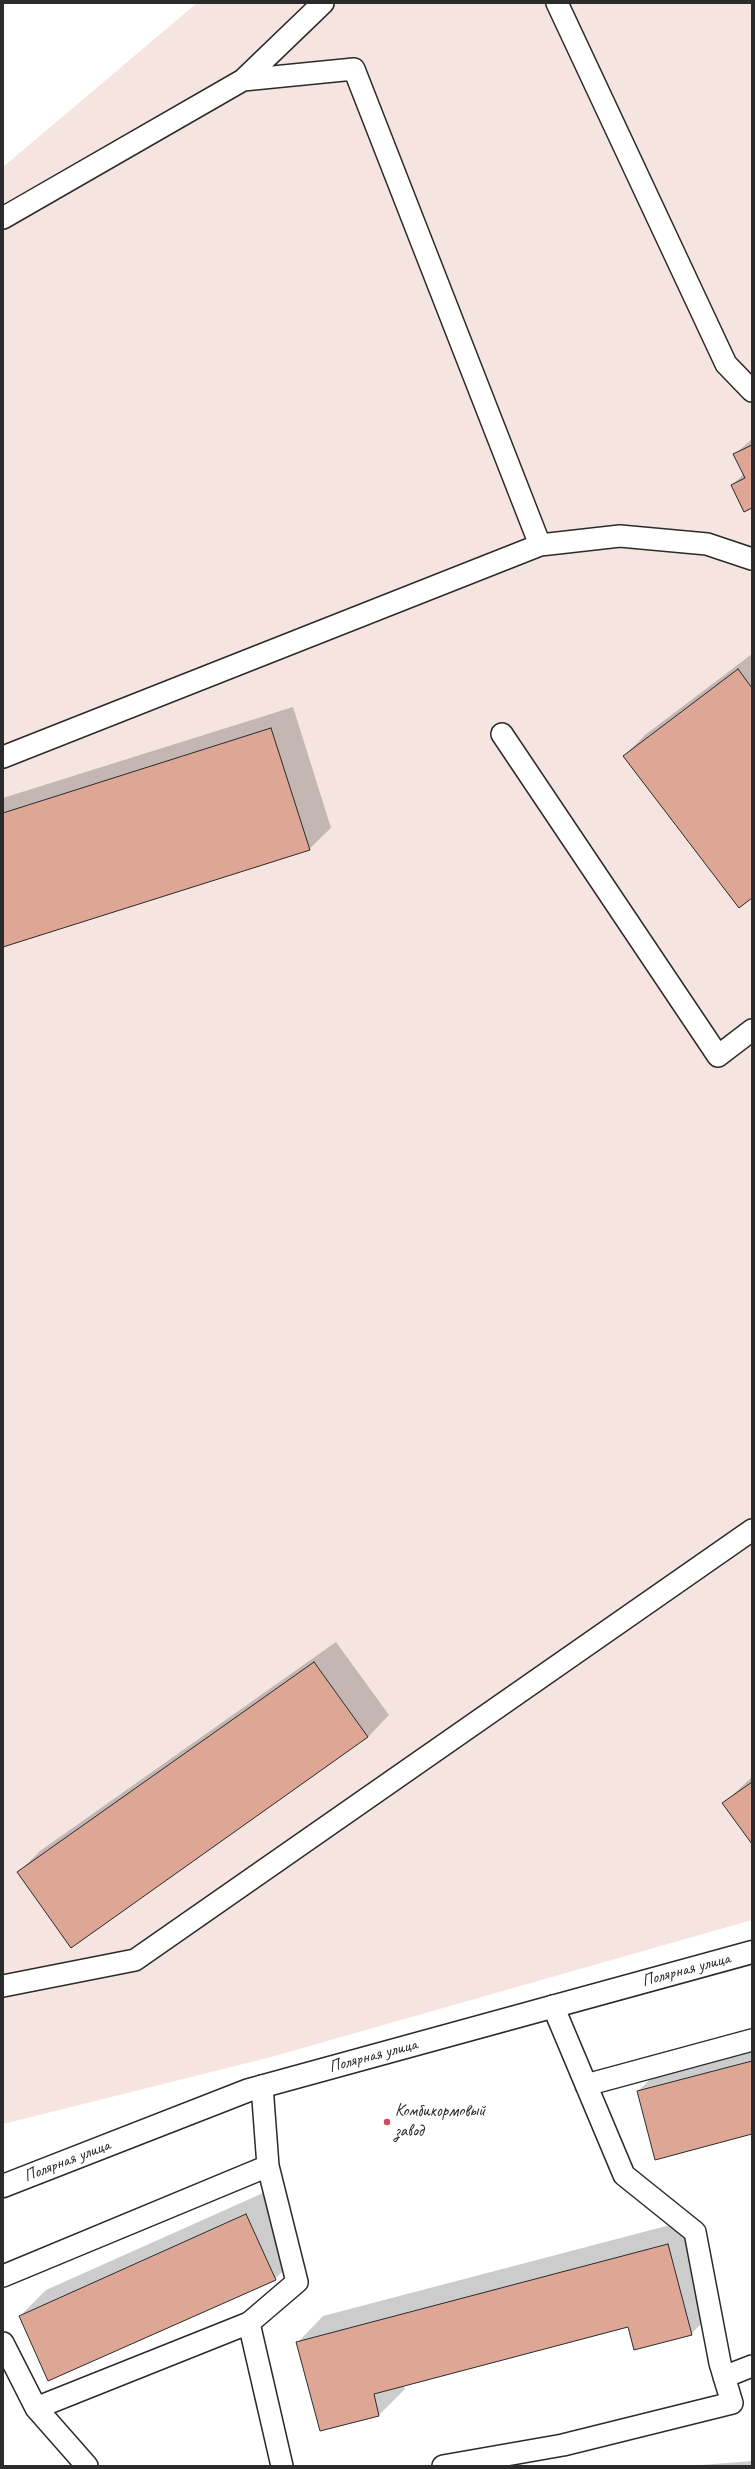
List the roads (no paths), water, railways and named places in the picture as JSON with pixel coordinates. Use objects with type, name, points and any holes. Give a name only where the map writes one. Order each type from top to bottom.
[{"type":"main road","name":"Полярная улица","points":[[3,2186],[262,2086],[752,1952]]},
{"type":"lane","points":[[3,218],[243,80],[323,3]]},
{"type":"lane","points":[[557,3],[726,364],[752,391]]},
{"type":"lane","points":[[243,80],[354,69],[540,545]]},
{"type":"lane","points":[[3,757],[540,545],[620,536],[707,544],[752,559]]},
{"type":"lane","points":[[502,734],[718,1056],[752,1030]]},
{"type":"lane","points":[[3,1986],[135,1960],[752,1530]]},
{"type":"lane","points":[[443,2466],[563,2445],[732,2403],[743,2373],[694,2232],[624,2174],[553,2006]]},
{"type":"lane","points":[[586,2085],[752,2040]]},
{"type":"lane","points":[[36,2408],[249,2323],[297,2282],[268,2166],[262,2086]]},
{"type":"lane","points":[[3,2276],[268,2166]]},
{"type":"lane","points":[[249,2323],[282,2466]]},
{"type":"lane","points":[[3,2343],[36,2408],[87,2466]]},
{"type":"place","name":"Комбикормовый завод","points":[[387,2122]]}]
